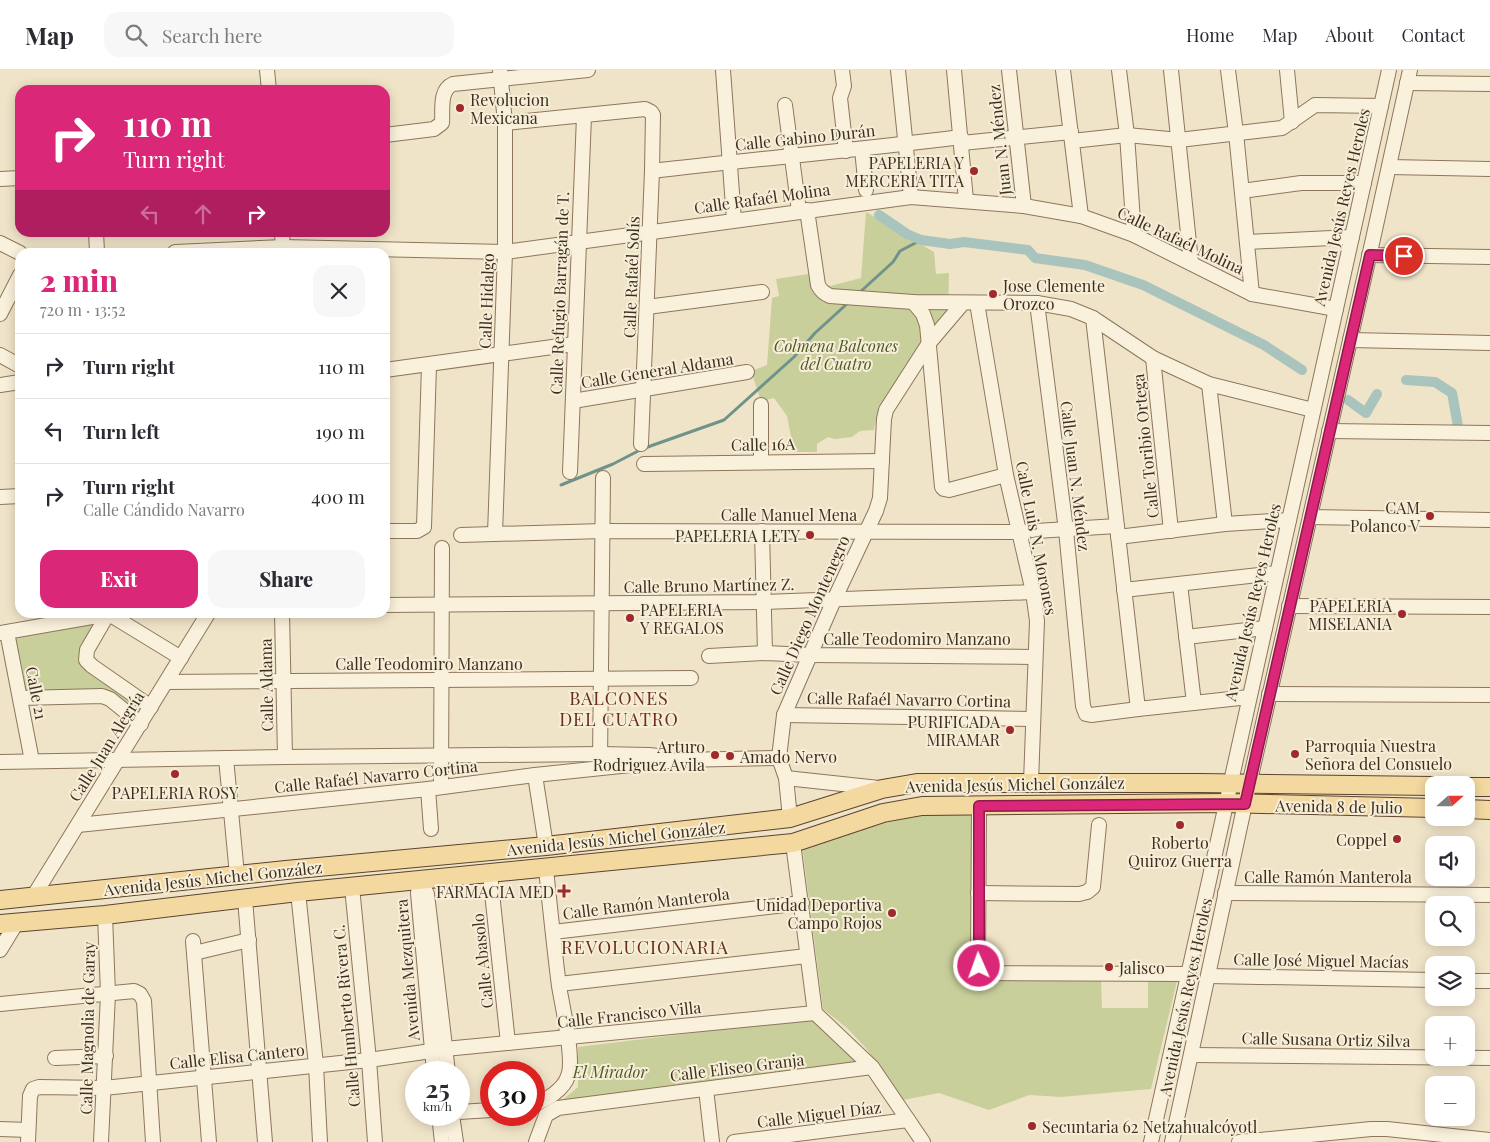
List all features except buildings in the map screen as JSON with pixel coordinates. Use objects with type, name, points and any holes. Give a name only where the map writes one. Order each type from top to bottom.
[{"type":"main road","name":"Avenida Jesús Michel González","points":[[0,900],[286,870],[546,846],[790,818],[882,788],[917,783],[1249,784]]},
{"type":"main road","name":"Avenida 8 de Julio","points":[[1249,784],[1425,786]]},
{"type":"main road","points":[[1475,787],[1490,787]]},
{"type":"main road","name":"Avenida Jesús Michel González","points":[[9,923],[105,915],[298,892],[546,869],[793,843],[883,813],[922,806],[1245,804]]},
{"type":"main road","name":"Avenida 8 de Julio","points":[[1245,804],[1425,808]]},
{"type":"main road","points":[[1475,809],[1490,810]]},
{"type":"main road","points":[[286,870],[315,877],[402,868],[410,870],[420,880],[426,870],[437,865],[517,856],[546,846]]},
{"type":"street","points":[[267,70],[268,85]]},
{"type":"street","points":[[390,134],[434,129],[441,126],[444,92],[450,85],[501,74],[588,70]]},
{"type":"street","points":[[723,70],[734,220]]},
{"type":"street","points":[[842,70],[844,86],[840,98],[846,151]]},
{"type":"street","points":[[898,70],[911,196]]},
{"type":"street","points":[[954,70],[966,200]]},
{"type":"street","name":"Juan N. Méndez","points":[[1009,70],[1024,206]]},
{"type":"street","points":[[1063,70],[1081,216]]},
{"type":"street","points":[[1119,70],[1127,135],[1134,235]]},
{"type":"street","points":[[1171,70],[1191,262]]},
{"type":"street","points":[[1228,70],[1252,294]]},
{"type":"street","points":[[1287,70],[1292,122]]},
{"type":"street","name":"Avenida Jesús Reyes Heroles","points":[[1151,1142],[1389,70]]},
{"type":"street","name":"Calle Hidalgo","points":[[495,534],[505,252],[505,123],[501,74]]},
{"type":"street","points":[[1409,77],[1490,84]]},
{"type":"street","name":"Avenida Jesús Reyes Heroles","points":[[1172,1142],[1269,694],[1409,77]]},
{"type":"street","points":[[785,105],[791,155],[818,285],[820,290],[826,294],[913,302],[1037,303],[1071,309],[1093,318],[1153,358],[1210,384],[1313,410]]},
{"type":"street","name":"Calle Gabino Durán","points":[[652,171],[791,155],[961,140],[1127,135],[1179,140],[1282,128],[1315,105],[1381,106]]},
{"type":"street","name":"Calle Rafaél Solís","points":[[584,116],[645,110],[651,112],[653,119],[641,444]]},
{"type":"street","points":[[505,123],[584,116]]},
{"type":"street","name":"Calle Refugio Barragán de T.","points":[[570,472],[584,116]]},
{"type":"street","points":[[862,149],[866,190]]},
{"type":"street","points":[[1389,167],[1490,169]]},
{"type":"street","points":[[0,179],[15,178]]},
{"type":"street","points":[[1242,191],[1301,183],[1364,183]]},
{"type":"street","name":"Calle Rafaél Molina","points":[[390,251],[505,252],[911,196],[1024,206],[1081,216],[1134,235],[1252,294],[1336,309]]},
{"type":"street","points":[[1247,242],[1352,237]]},
{"type":"street","points":[[0,242],[15,250]]},
{"type":"street","points":[[1370,255],[1490,257]]},
{"type":"street","points":[[0,314],[15,286]]},
{"type":"street","points":[[647,307],[762,292]]},
{"type":"street","points":[[913,302],[925,319],[929,343],[942,487],[949,490],[1006,475]]},
{"type":"street","name":"Calle Diego Montenegro","points":[[790,818],[786,778],[779,758],[784,715],[865,531],[876,511],[880,498],[886,410],[929,343],[970,303]]},
{"type":"street","name":"Calle Luis N. Morones","points":[[970,303],[1006,475],[1020,532],[1037,621],[1031,782]]},
{"type":"street","name":"Calle Juan N. Méndez","points":[[1037,303],[1066,530],[1083,706],[1086,714],[1091,715],[1138,708]]},
{"type":"street","points":[[1093,318],[1138,708],[1249,697]]},
{"type":"street","points":[[1350,340],[1490,343]]},
{"type":"street","points":[[390,369],[574,344]]},
{"type":"street","points":[[0,355],[15,363]]},
{"type":"street","name":"Calle Toribio Ortega","points":[[1153,358],[1171,531]]},
{"type":"street","points":[[390,531],[417,531],[422,529],[424,524],[429,365]]},
{"type":"street","name":"Calle General Aldama","points":[[573,401],[747,372]]},
{"type":"street","points":[[0,385],[15,383]]},
{"type":"street","points":[[1210,384],[1225,524]]},
{"type":"street","points":[[761,405],[761,462]]},
{"type":"street","points":[[1330,431],[1490,433]]},
{"type":"street","name":"Calle 16A","points":[[644,464],[882,460]]},
{"type":"street","points":[[600,761],[603,478]]},
{"type":"street","points":[[0,497],[15,496]]},
{"type":"street","points":[[1310,517],[1490,520]]},
{"type":"street","name":"Calle Manuel Mena","points":[[460,535],[602,531],[1171,531],[1225,524],[1288,520]]},
{"type":"street","points":[[762,531],[765,653]]},
{"type":"street","points":[[431,829],[435,788],[442,756],[442,548]]},
{"type":"street","points":[[1124,590],[1277,573]]},
{"type":"street","points":[[1180,584],[1194,703]]},
{"type":"street","name":"Calle Bruno Martínez Z.","points":[[390,605],[764,602],[1032,592]]},
{"type":"street","points":[[1289,606],[1490,608]]},
{"type":"street","points":[[4,633],[83,618]]},
{"type":"street","points":[[106,618],[87,650],[86,660],[151,707]]},
{"type":"street","points":[[117,618],[181,658]]},
{"type":"street","name":"Calle Juan Alegría","points":[[33,898],[205,618]]},
{"type":"street","name":"Calle Aldama","points":[[282,618],[285,757]]},
{"type":"street","points":[[1186,637],[1264,628]]},
{"type":"street","name":"Calle 21","points":[[4,633],[20,698],[32,761]]},
{"type":"street","name":"Calle Teodomiro Manzano","points":[[709,656],[765,653],[1035,657]]},
{"type":"street","name":"Calle Teodomiro Manzano","points":[[167,682],[691,678]]},
{"type":"street","points":[[1269,694],[1490,695]]},
{"type":"street","points":[[20,698],[105,697],[141,724]]},
{"type":"street","name":"Calle Rafaél Navarro Cortina","points":[[784,715],[1033,719]]},
{"type":"street","name":"Calle Rafaél Navarro Cortina","points":[[0,762],[442,756],[600,761],[779,758]]},
{"type":"street","points":[[226,758],[237,875]]},
{"type":"street","name":"Calle Rafaél Navarro Cortina","points":[[78,825],[435,788],[535,775],[600,761]]},
{"type":"street","points":[[535,775],[546,846]]},
{"type":"street","points":[[786,778],[882,788]]},
{"type":"street","points":[[979,806],[978,962],[981,970],[987,973],[1188,974]]},
{"type":"street","points":[[978,892],[1079,894],[1087,892],[1092,887],[1099,825]]},
{"type":"street","points":[[793,843],[815,1014],[872,1067],[923,1142]]},
{"type":"street","points":[[545,1099],[567,1080],[570,1068],[568,1038],[559,984],[546,869]]},
{"type":"street","name":"Calle Abasolo","points":[[490,874],[508,1043]]},
{"type":"street","name":"Avenida Mezquitera","points":[[420,880],[427,894],[438,1050],[436,1061]]},
{"type":"street","name":"Calle Humberto Rivera C.","points":[[352,887],[375,1142]]},
{"type":"street","points":[[298,892],[316,1065],[320,1142]]},
{"type":"street","name":"Calle Ramón Manterola","points":[[1225,893],[1490,895]]},
{"type":"street","points":[[245,899],[264,1142]]},
{"type":"street","name":"Calle Ramón Manterola","points":[[553,932],[802,903]]},
{"type":"street","name":"Calle Magnolia de Garay","points":[[101,1142],[108,994],[105,915]]},
{"type":"street","points":[[0,950],[9,923]]},
{"type":"street","points":[[209,1142],[194,947],[249,940]]},
{"type":"street","points":[[559,984],[807,956]]},
{"type":"street","name":"Calle José Miguel Macías","points":[[1208,976],[1425,980]]},
{"type":"street","points":[[1475,981],[1490,981]]},
{"type":"street","points":[[0,1004],[134,991],[140,994],[144,1001],[153,1142]]},
{"type":"street","name":"Calle Francisco Villa","points":[[438,1050],[815,1014]]},
{"type":"street","name":"Avenida Mezquitera","points":[[438,1050],[443,1061]]},
{"type":"street","name":"Calle Elisa Cantero","points":[[28,1136],[30,1096],[33,1089],[39,1087],[104,1088],[369,1060],[438,1050]]},
{"type":"street","name":"Calle Susana Ortiz Silva","points":[[1191,1055],[1490,1058]]},
{"type":"street","points":[[55,1058],[106,1056]]},
{"type":"street","name":"Calle Eliseo Granja","points":[[536,1142],[544,1118],[548,1113],[558,1108],[872,1067]]},
{"type":"street","points":[[706,1089],[712,1142]]},
{"type":"street","name":"Calle Miguel Díaz","points":[[734,1142],[908,1120]]},
{"type":"street","points":[[440,1126],[442,1142]]},
{"type":"street","points":[[454,1126],[456,1142]]},
{"type":"street","points":[[1239,1142],[1369,1136],[1387,1129],[1490,1140]]},
{"type":"street","points":[[0,1130],[28,1136]]},
{"type":"green space","name":"Colmena Balcones del Cuatro","points":[[866,212],[934,252],[936,274],[949,273],[948,312],[890,397],[879,406],[874,430],[860,431],[852,437],[835,439],[828,437],[817,444],[817,452],[794,452],[787,416],[774,398],[761,401],[751,371],[767,365],[772,298],[779,296],[776,279],[808,274],[830,286],[861,278]]},
{"type":"green space","points":[[102,619],[82,664],[91,674],[143,705],[137,716],[104,693],[21,694],[10,635]]},
{"type":"green space","points":[[925,815],[974,815],[973,980],[1101,981],[1102,1008],[1148,1008],[1148,980],[1177,981],[1151,1089],[1061,1097],[1029,1095],[989,1110],[939,1093],[903,1100],[865,1047],[847,1028],[823,1009],[802,846],[885,823]]},
{"type":"green space","name":"El Mirador","points":[[814,1018],[861,1065],[554,1107],[578,1087],[578,1047]]},
{"type":"waterway","points":[[879,215],[907,234],[921,240],[950,244],[964,242],[1028,250],[1035,258],[1085,265],[1143,285],[1264,345],[1302,370]]},
{"type":"waterway","points":[[859,293],[893,262],[900,251],[921,240]]},
{"type":"waterway","points":[[561,485],[613,464],[642,449],[724,420],[794,357],[815,333],[849,302]]},
{"type":"waterway","points":[[1406,380],[1435,382],[1452,393],[1458,426]]},
{"type":"waterway","points":[[1348,400],[1366,413],[1377,394]]},
{"type":"place","name":"Revolucion Mexicana","points":[[460,108]]},
{"type":"place","name":"PAPELERIA Y MERCERIA TITA","points":[[974,171]]},
{"type":"place","name":"Jose Clemente Orozco","points":[[993,294]]},
{"type":"place","name":"CAM Polanco V","points":[[1430,516]]},
{"type":"place","name":"PAPELERIA LETY","points":[[810,535]]},
{"type":"place","name":"PAPELERIA MISELANIA","points":[[1402,614]]},
{"type":"place","name":"PAPELERIA Y REGALOS","points":[[630,618]]},
{"type":"place","name":"PURIFICADA MIRAMAR","points":[[1010,730]]},
{"type":"place","name":"Parroquia Nuestra Señora del Consuelo","points":[[1295,754]]},
{"type":"place","name":"Arturo Rodriguez Avila","points":[[715,755]]},
{"type":"place","name":"Amado Nervo","points":[[730,756]]},
{"type":"place","name":"PAPELERIA ROSY","points":[[175,774]]},
{"type":"place","name":"Roberto Quiroz Guerra","points":[[1180,825]]},
{"type":"place","name":"Coppel","points":[[1397,839]]},
{"type":"place","name":"FARMACIA MED","points":[[564,891]]},
{"type":"place","name":"Unidad Deportiva Campo Rojos","points":[[892,913]]},
{"type":"place","name":"Jalisco","points":[[1109,967]]},
{"type":"place","name":"Secuntaria 62 Netzahualcóyotl","points":[[1032,1126]]},
{"type":"district","name":"BALCONES DEL CUATRO","points":[[619,708]]},
{"type":"district","name":"REVOLUCIONARIA","points":[[645,947]]},
{"type":"route","points":[[979,966],[979,806],[1245,804],[1370,255],[1404,256]]}]
